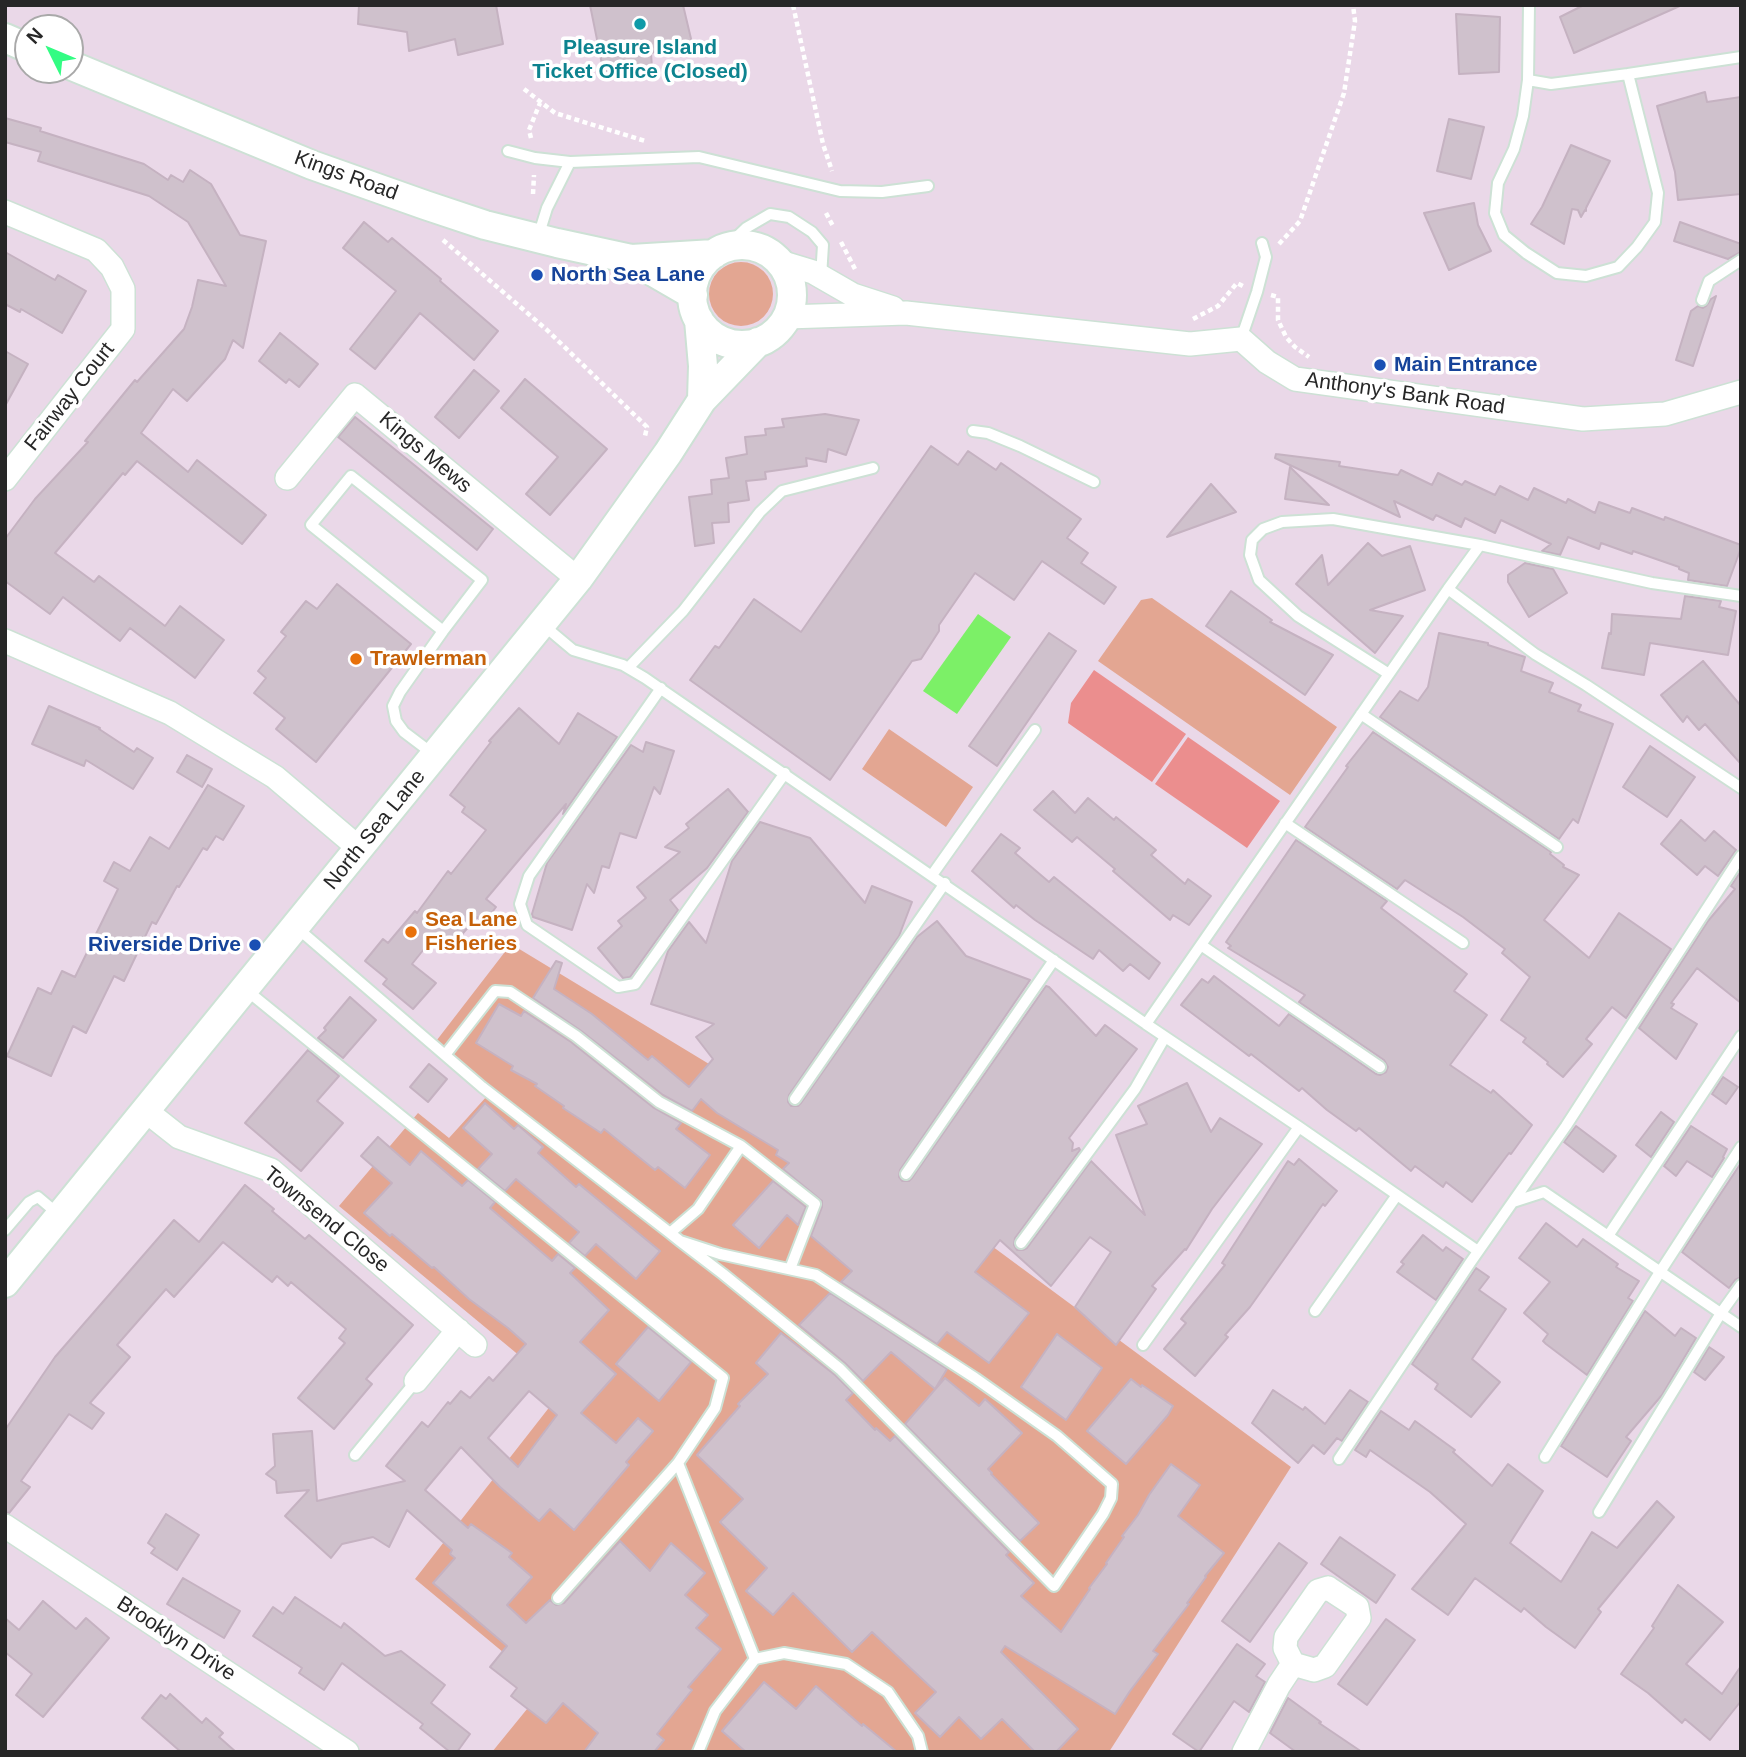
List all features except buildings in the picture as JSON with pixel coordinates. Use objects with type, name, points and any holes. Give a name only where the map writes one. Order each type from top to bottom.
[{"type":"street","name":"Kings Road","points":[[84,71],[312,165],[485,225],[631,258],[719,251]]},
{"type":"street","name":"Fairway Court","points":[[5,212],[96,250],[112,267],[122,289],[123,329],[5,479]]},
{"type":"street","points":[[696,308],[710,333],[724,342],[741,345],[758,342],[770,337],[780,328],[792,301],[792,289],[780,262],[768,252],[754,246],[739,245],[719,251],[698,271],[694,283],[696,308],[703,366],[702,400]]},
{"type":"street","name":"Kings Road","points":[[631,258],[696,308]]},
{"type":"street","points":[[780,262],[813,272],[853,295],[906,313]]},
{"type":"street","points":[[787,317],[906,313],[1190,344],[1241,339]]},
{"type":"street","name":"Anthony's Bank Road","points":[[1241,339],[1267,362],[1295,379],[1583,419],[1665,414],[1741,392]]},
{"type":"street","name":"North Sea Lane","points":[[5,1283],[578,579],[668,453],[702,400],[758,342]]},
{"type":"street","name":"Kings Mews","points":[[287,478],[355,395],[578,579]]},
{"type":"street","points":[[5,641],[170,713],[275,778],[360,849]]},
{"type":"street","name":"Townsend Close","points":[[146,1111],[179,1137],[271,1170],[467,1338],[416,1381]]},
{"type":"street","name":"Brooklyn Drive","points":[[5,1526],[347,1752]]},
{"type":"street","points":[[1244,1752],[1293,1664]]},
{"type":"lane","points":[[1529,5],[1528,80],[1523,116],[1514,149],[1498,183],[1495,213],[1504,235],[1557,273],[1586,276],[1618,267],[1655,222],[1658,193],[1628,74]]},
{"type":"lane","points":[[1528,80],[1551,83],[1741,57]]},
{"type":"lane","points":[[508,151],[535,158],[570,162],[699,157],[840,191],[882,192],[928,186]]},
{"type":"lane","points":[[538,239],[547,208],[570,162]]},
{"type":"lane","points":[[719,251],[746,228],[770,214],[789,217],[812,232],[823,245],[821,277]]},
{"type":"lane","points":[[1241,339],[1266,257],[1262,243]]},
{"type":"lane","points":[[1702,300],[1709,281],[1741,260]]},
{"type":"lane","points":[[973,431],[988,433],[1020,446],[1094,482]]},
{"type":"lane","points":[[628,668],[683,611],[760,512],[782,491],[873,468]]},
{"type":"lane","points":[[435,756],[404,732],[396,721],[393,706],[443,631],[482,580],[351,476],[311,525],[443,631]]},
{"type":"lane","points":[[1389,674],[1298,616],[1259,580],[1251,555],[1252,540],[1263,529],[1282,522],[1334,519],[1480,545],[1652,583],[1741,596]]},
{"type":"lane","points":[[1146,1024],[1480,545]]},
{"type":"lane","points":[[1448,589],[1535,654],[1741,788]]},
{"type":"lane","points":[[541,624],[573,650],[628,668],[661,688],[1478,1251]]},
{"type":"lane","points":[[661,688],[529,876],[520,904],[527,925],[618,987],[635,984],[785,773]]},
{"type":"lane","points":[[1362,714],[1557,848]]},
{"type":"lane","points":[[932,875],[1035,730]]},
{"type":"lane","points":[[1285,823],[1463,943]]},
{"type":"lane","points":[[1339,1460],[1478,1251],[1566,1126],[1741,856]]},
{"type":"lane","points":[[795,1099],[944,883]]},
{"type":"lane","points":[[296,927],[482,1087],[840,1369],[1054,1586],[1103,1514],[1111,1498],[1112,1484],[1057,1436],[975,1378],[816,1275],[720,1254],[680,1241]]},
{"type":"lane","points":[[1201,945],[1380,1067]]},
{"type":"lane","points":[[906,1174],[1054,960]]},
{"type":"lane","points":[[245,989],[723,1378],[715,1408],[678,1463],[558,1598]]},
{"type":"lane","points":[[445,1055],[495,991],[510,992],[576,1036],[659,1102],[741,1146],[815,1204],[790,1269]]},
{"type":"lane","points":[[1608,1236],[1741,1036]]},
{"type":"lane","points":[[1021,1243],[1135,1089],[1165,1037]]},
{"type":"lane","points":[[1143,1345],[1299,1127]]},
{"type":"lane","points":[[670,1233],[698,1209],[741,1146]]},
{"type":"lane","points":[[1545,1457],[1741,1147]]},
{"type":"lane","points":[[1513,1202],[1544,1192],[1741,1327]]},
{"type":"lane","points":[[1315,1311],[1397,1195]]},
{"type":"lane","points":[[5,1230],[29,1202],[38,1197],[61,1216]]},
{"type":"lane","points":[[1599,1512],[1721,1313],[1741,1285]]},
{"type":"lane","points":[[355,1455],[416,1381]]},
{"type":"lane","points":[[678,1463],[755,1659]]},
{"type":"lane","points":[[698,1752],[715,1711],[755,1659],[784,1653],[846,1664],[888,1692],[918,1736],[922,1752]]},
{"type":"path","points":[[793,5],[823,144],[840,191],[826,214],[857,274]]},
{"type":"path","points":[[1266,257],[1300,221],[1314,182],[1344,93],[1355,21],[1353,5]]},
{"type":"path","points":[[524,89],[555,113],[647,141]]},
{"type":"path","points":[[529,130],[540,103]]},
{"type":"path","points":[[442,239],[557,340],[646,427],[645,436]]},
{"type":"path","points":[[1180,321],[1193,319],[1218,306],[1237,283],[1278,297],[1278,320],[1286,337],[1296,348],[1318,363]]},
{"type":"shaded area","points":[[735,262],[747,262],[764,271],[771,282],[771,306],[764,317],[747,326],[735,326],[723,321],[714,312],[709,300],[709,288],[714,276],[723,267]]},
{"type":"shaded area","points":[[1152,598],[1337,727],[1290,795],[1098,661],[1141,600]]},
{"type":"shaded area","points":[[978,614],[1011,637],[957,714],[923,691]]},
{"type":"shaded area","points":[[1094,670],[1186,734],[1152,782],[1068,723],[1071,703]]},
{"type":"shaded area","points":[[889,729],[973,787],[946,827],[862,769]]},
{"type":"shaded area","points":[[1188,737],[1280,801],[1247,848],[1155,784]]},
{"type":"shaded area","points":[[511,944],[912,1187],[1291,1467],[1109,1752],[492,1752],[545,1687],[415,1579],[562,1391],[339,1206],[418,1113],[449,1138],[487,1096],[430,1049]]},
{"type":"place","name":"Pleasure Island Ticket Office (Closed)","points":[[640,24]]},
{"type":"place","name":"North Sea Lane","points":[[537,275]]},
{"type":"place","name":"Main Entrance","points":[[1380,365]]},
{"type":"place","name":"Trawlerman","points":[[356,659]]},
{"type":"place","name":"Sea Lane Fisheries","points":[[411,932]]},
{"type":"place","name":"Riverside Drive","points":[[255,945]]}]
